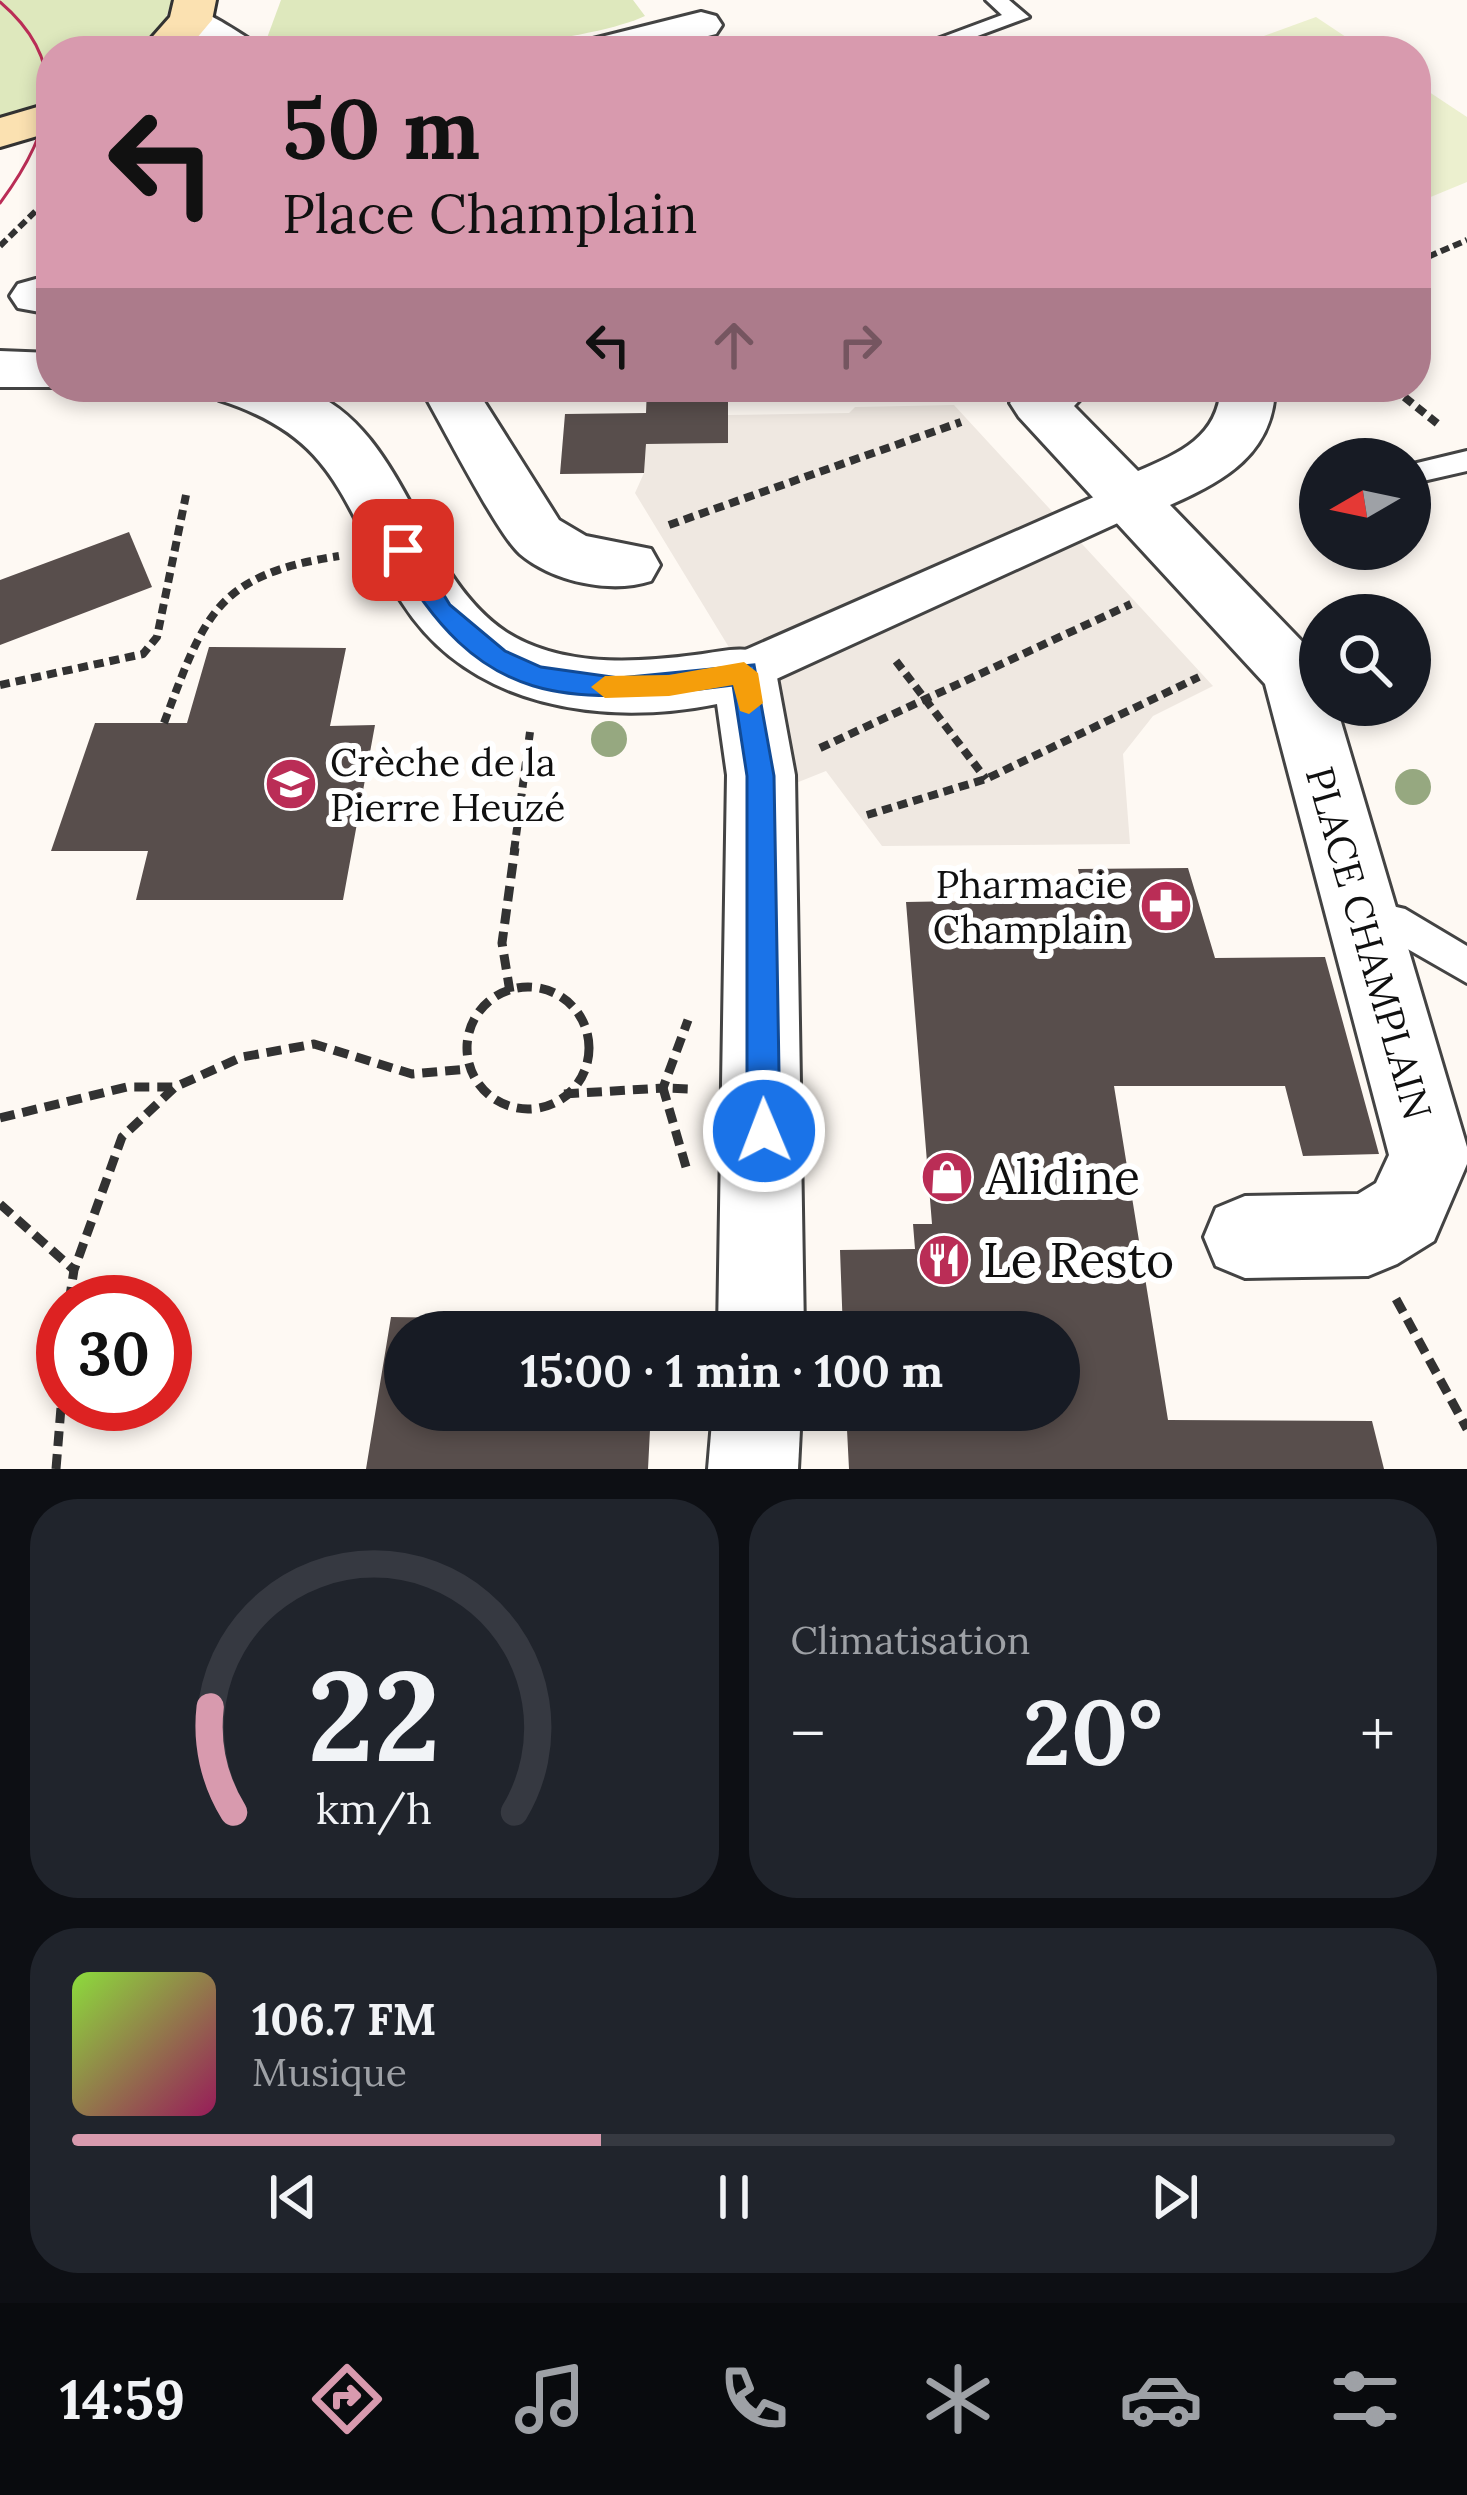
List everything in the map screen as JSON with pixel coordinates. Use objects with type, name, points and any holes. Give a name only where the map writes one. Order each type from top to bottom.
[{"type":"main road","points":[[0,134],[36,122]]},
{"type":"street","points":[[657,36],[702,25]]},
{"type":"street","points":[[0,369],[36,371]]},
{"type":"street","points":[[279,402],[304,411],[349,450],[441,613],[495,658],[538,677],[619,688],[744,673],[1128,499],[1230,446],[1248,416],[1248,402]]},
{"type":"street","points":[[456,402],[538,536],[573,557],[644,548]]},
{"type":"street","name":"PLACE CHAMPLAIN","points":[[1041,402],[1038,404],[1294,672],[1430,1157],[1405,1212],[1369,1235],[1245,1237]]},
{"type":"street","points":[[744,673],[760,776],[761,1311]]},
{"type":"street","points":[[753,1469],[756,1431]]},
{"type":"lane","points":[[960,36],[1018,16],[997,0]]},
{"type":"lane","points":[[1431,466],[1460,448]]},
{"type":"lane","points":[[1360,915],[1392,921],[1467,966]]},
{"type":"path","points":[[0,246],[36,211]]},
{"type":"path","points":[[1431,256],[1467,240]]},
{"type":"path","points":[[1409,402],[1460,448]]},
{"type":"path","points":[[644,548],[961,422]]},
{"type":"path","points":[[0,685],[143,654],[158,637],[186,495]]},
{"type":"path","points":[[164,723],[199,633],[228,593],[278,565],[310,555],[347,555]]},
{"type":"path","points":[[818,748],[1131,604]]},
{"type":"path","points":[[887,650],[986,779]]},
{"type":"path","points":[[867,815],[986,779],[1199,676]]},
{"type":"path","points":[[510,992],[502,943],[530,732]]},
{"type":"path","points":[[564,1094],[587,1061],[587,1024],[564,997],[548,990],[510,992],[479,1015],[466,1050],[468,1070],[490,1100],[508,1107],[527,1109],[564,1094],[675,1088]]},
{"type":"path","points":[[663,1088],[694,1003]]},
{"type":"path","points":[[73,1275],[122,1137],[175,1087],[242,1057],[314,1043],[412,1074],[468,1070]]},
{"type":"path","points":[[0,1118],[127,1087],[175,1087]]},
{"type":"path","points":[[0,1204],[74,1270]]},
{"type":"path","points":[[1390,1288],[1467,1429]]},
{"type":"path","points":[[56,1469],[59,1431]]},
{"type":"green space","points":[[0,0],[172,0],[156,36],[36,36],[36,106],[0,116]]},
{"type":"green space","points":[[281,0],[633,0],[645,16],[573,36],[268,36]]},
{"type":"green space","points":[[1316,17],[1344,36],[1264,36]]},
{"type":"green space","points":[[1431,93],[1467,117],[1467,182],[1431,197]]},
{"type":"shaded area","points":[[954,405],[1213,686],[1153,716],[1123,754],[1130,844],[882,846],[826,771],[796,783],[744,672],[635,493],[644,473],[646,444],[728,443],[728,415]]},
{"type":"building","points":[[646,402],[728,402],[728,443],[646,444],[644,473],[560,474],[565,414],[646,413]]},
{"type":"building","points":[[129,532],[152,587],[0,645],[0,580]]},
{"type":"building","name":"Crèche de la Pierre Heuzé","points":[[209,647],[346,648],[330,726],[375,725],[343,900],[136,900],[148,851],[51,851],[95,723],[187,723]]},
{"type":"building","points":[[1188,868],[1215,958],[1325,957],[1379,1154],[1303,1156],[1285,1086],[1114,1086],[1168,1420],[1372,1421],[1384,1469],[849,1469],[847,1431],[1080,1431],[1080,1311],[842,1311],[840,1250],[915,1249],[913,1224],[932,1224],[906,902],[1084,899],[1078,869]]},
{"type":"building","points":[[384,1360],[384,1431],[650,1431],[648,1469],[366,1469]]},
{"type":"tram line","points":[[0,2],[36,46]]},
{"type":"tram line","points":[[0,203],[36,141]]},
{"type":"slow traffic","points":[[605,687],[669,686],[744,673],[749,703]]},
{"type":"place","name":"Crèche de la Pierre Heuzé","points":[[291,784]]},
{"type":"place","name":"Pharmacie Champlain","points":[[1166,906]]},
{"type":"place","name":"Alidine","points":[[947,1177]]},
{"type":"place","name":"Le Resto","points":[[944,1260]]},
{"type":"route","points":[[403,550],[441,613],[466,637],[495,658],[538,677],[619,688],[669,686],[744,673],[760,776],[764,1131]]}]
